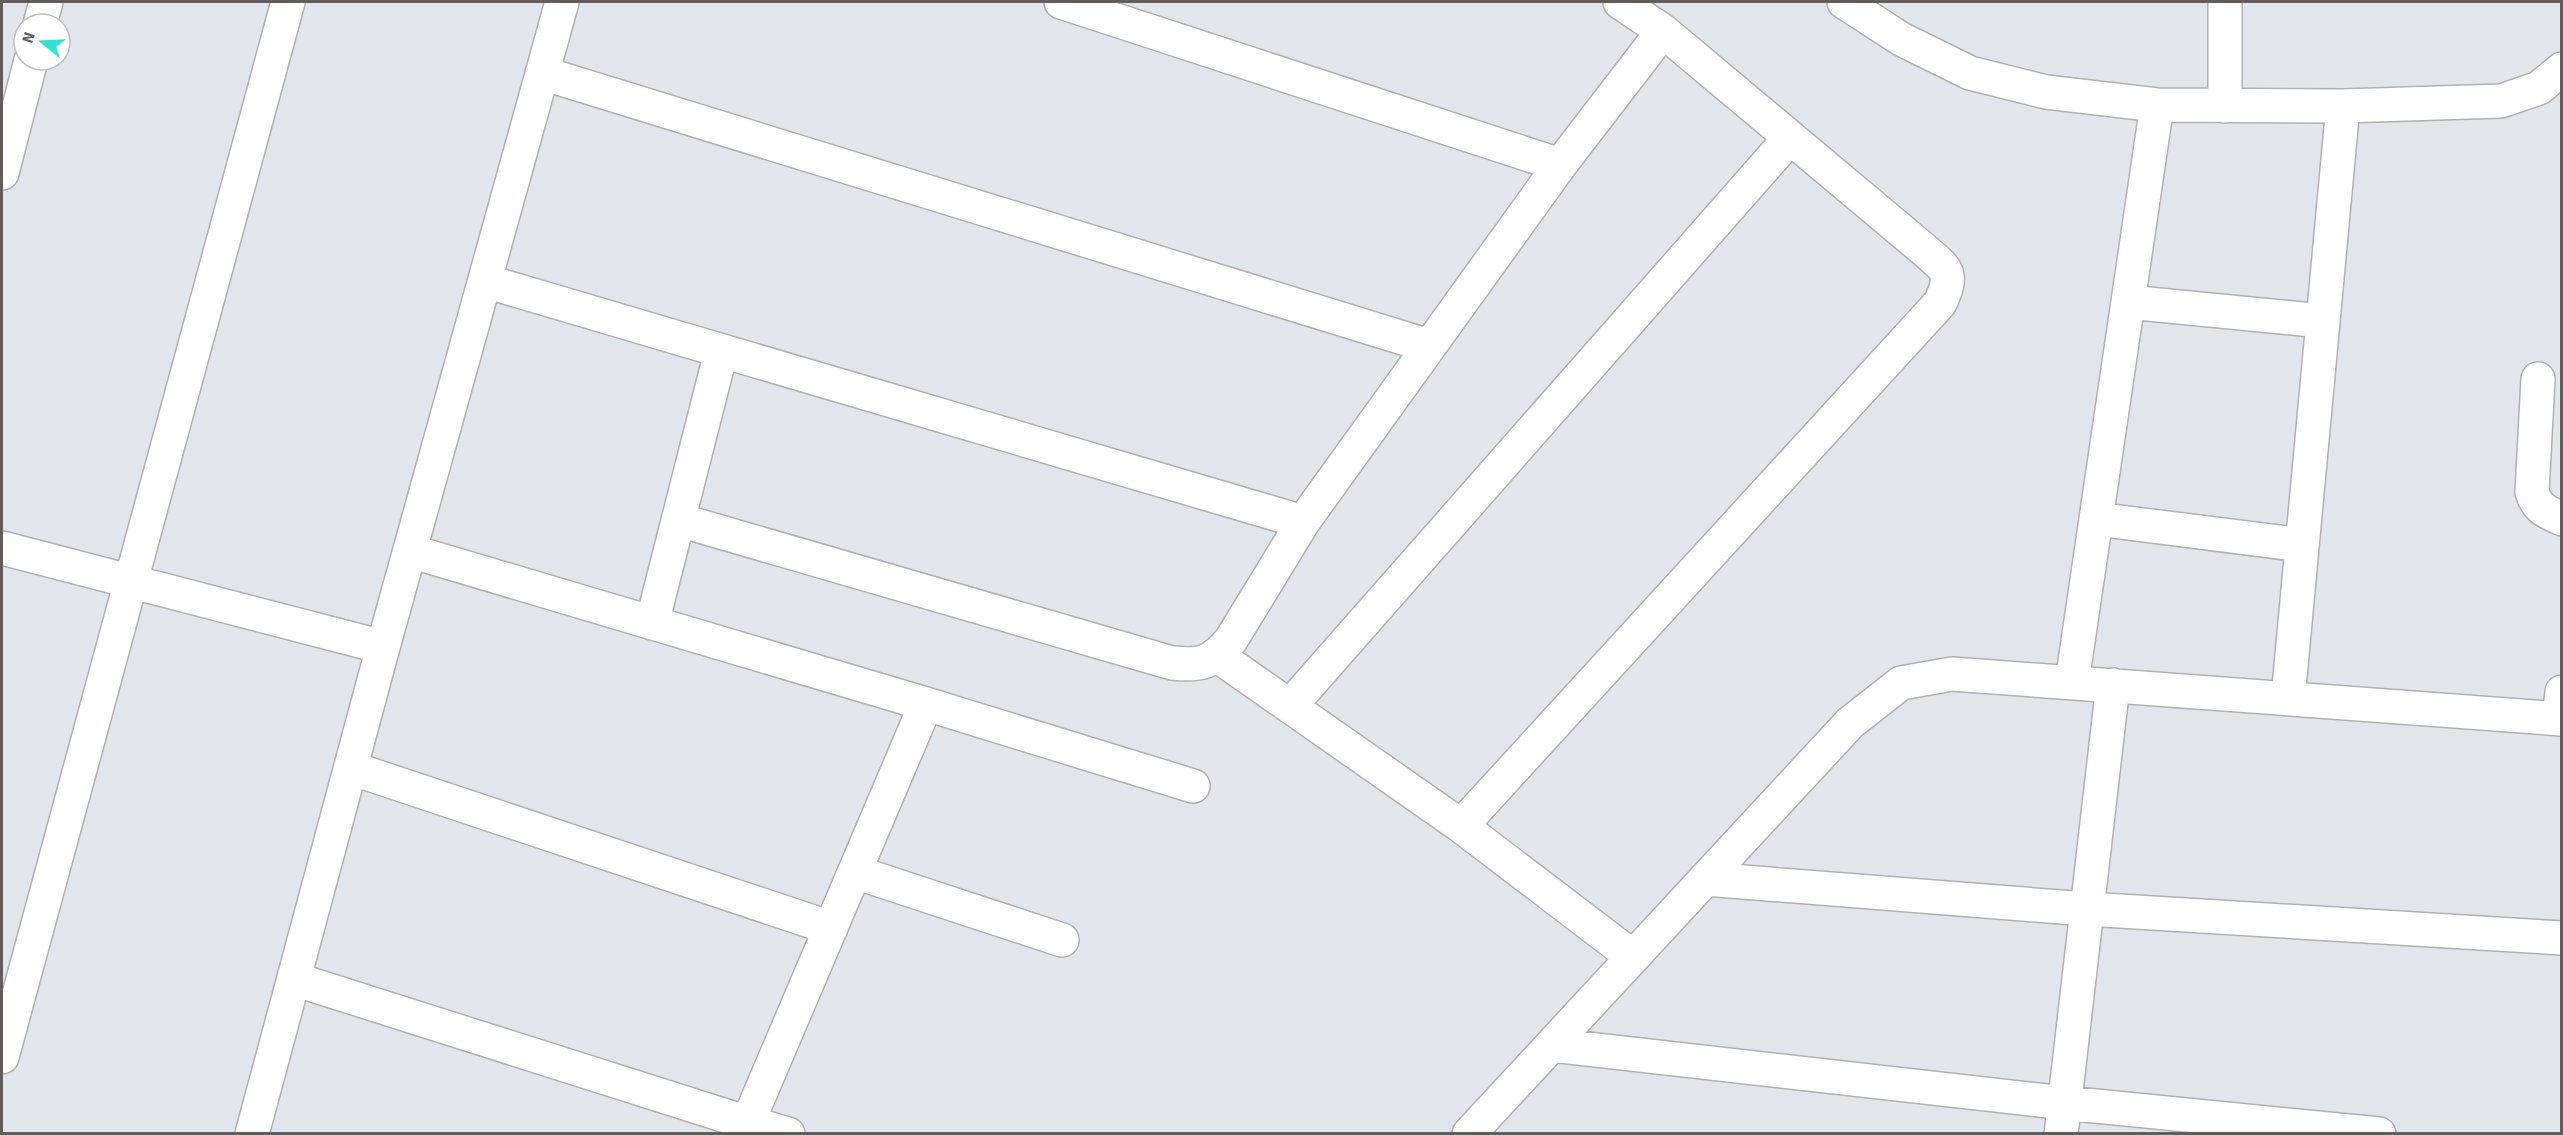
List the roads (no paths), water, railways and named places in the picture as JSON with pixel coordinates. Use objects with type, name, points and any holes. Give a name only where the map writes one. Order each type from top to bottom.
[{"type":"street","points":[[2,1057],[288,2]]},
{"type":"street","points":[[252,1134],[383,647],[562,2]]},
{"type":"street","points":[[1061,2],[1560,165]]},
{"type":"street","points":[[1461,826],[1940,303],[1948,286],[1946,270],[1664,31],[1620,2]]},
{"type":"street","points":[[1844,2],[1901,39],[1970,73],[2046,92],[2157,105],[2343,106],[2501,101],[2539,88],[2562,69]]},
{"type":"street","points":[[2225,2],[2225,106]]},
{"type":"street","points":[[679,520],[1172,663],[1198,665],[1218,656],[1231,640],[1303,522],[1560,165],[1664,31]]},
{"type":"street","points":[[2,173],[28,72]]},
{"type":"street","points":[[542,73],[1429,346]]},
{"type":"street","points":[[2072,682],[2157,105]]},
{"type":"street","points":[[2288,698],[2343,106]]},
{"type":"street","points":[[1290,706],[1790,139]]},
{"type":"street","points":[[484,281],[1303,522]]},
{"type":"street","points":[[2128,302],[2323,321]]},
{"type":"street","points":[[652,623],[721,352]]},
{"type":"street","points":[[2538,379],[2532,492],[2535,502],[2542,509],[2562,519]]},
{"type":"street","points":[[2096,519],[2302,545]]},
{"type":"street","points":[[2,548],[383,647]]},
{"type":"street","points":[[410,551],[1193,786]]},
{"type":"street","points":[[1218,656],[1461,826],[1633,957]]},
{"type":"street","points":[[1470,1134],[1850,723],[1901,683],[1952,674],[2288,698],[2561,710]]},
{"type":"street","points":[[2063,1118],[2113,685]]},
{"type":"street","points":[[732,1124],[831,928],[926,704]]},
{"type":"street","points":[[351,768],[831,928]]},
{"type":"street","points":[[855,872],[1062,940]]},
{"type":"street","points":[[1705,879],[2087,909],[2562,938]]},
{"type":"street","points":[[294,980],[732,1124],[788,1134]]},
{"type":"street","points":[[1552,1045],[2063,1118],[2379,1134]]}]
